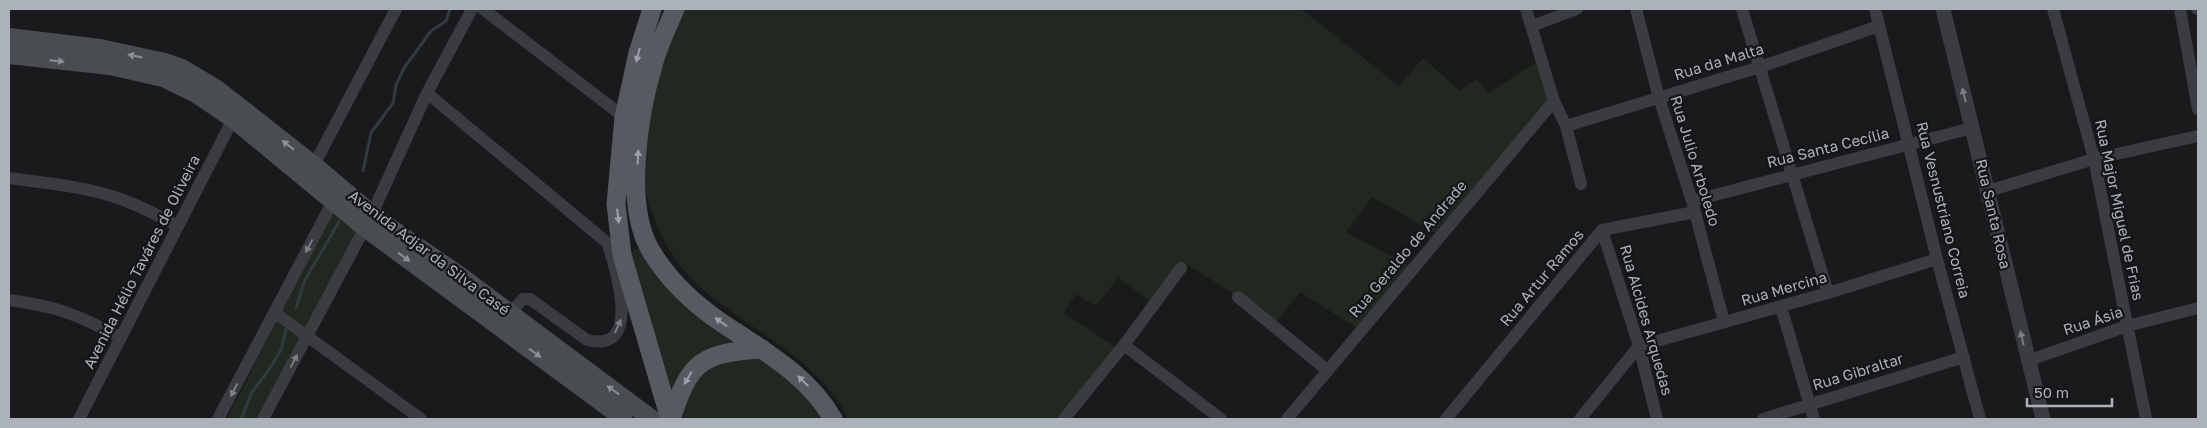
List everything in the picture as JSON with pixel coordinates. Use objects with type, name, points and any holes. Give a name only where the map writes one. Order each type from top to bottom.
[{"type":"main road","points":[[652,9],[638,53],[624,117],[616,204],[615,249],[670,419]]},
{"type":"main road","points":[[675,9],[655,59],[640,124],[636,179],[638,210],[650,250],[684,294],[797,374],[816,394],[833,419]]},
{"type":"main road","points":[[9,37],[100,48],[158,61],[180,77]]},
{"type":"main road","points":[[9,55],[110,66],[163,78],[180,77]]},
{"type":"main road","name":"Avenida Adjar da Silva Casé","points":[[180,77],[217,89],[314,165],[368,221],[624,419]]},
{"type":"main road","name":"Avenida Adjar da Silva Casé","points":[[180,77],[196,94],[233,119],[332,203],[368,221],[462,276],[652,419]]},
{"type":"main road","points":[[670,419],[691,372],[711,356],[730,351],[762,349]]},
{"type":"street","points":[[314,165],[396,9]]},
{"type":"street","points":[[263,419],[368,221],[427,93],[472,9]]},
{"type":"street","points":[[483,9],[624,117]]},
{"type":"street","points":[[1526,9],[1554,101],[1566,126],[1581,184]]},
{"type":"street","points":[[1532,26],[1577,9]]},
{"type":"street","name":"Rua Julio Arboledo","points":[[1636,9],[1659,98],[1694,206],[1724,322]]},
{"type":"street","points":[[1742,9],[1828,293]]},
{"type":"street","name":"Rua Vesnustriano Correia","points":[[1875,9],[1937,259],[1980,419]]},
{"type":"street","name":"Rua Santa Rosa","points":[[1943,9],[1988,191],[2027,361],[2043,419]]},
{"type":"street","name":"Rua Major Miguel de Frias","points":[[2053,9],[2094,159],[2146,419]]},
{"type":"street","points":[[2180,9],[2198,109]]},
{"type":"street","name":"Rua da Malta","points":[[1566,126],[1760,68],[1879,26]]},
{"type":"street","points":[[427,93],[615,249],[622,307],[621,321],[617,331],[609,339],[598,343],[587,340],[530,298],[523,299],[510,313]]},
{"type":"street","name":"Rua Geraldo de Andrade","points":[[1288,419],[1327,370],[1554,101]]},
{"type":"street","name":"Avenida Hélio Taváres de Oliveira","points":[[79,419],[233,119]]},
{"type":"street","name":"Rua Santa Cecília","points":[[1694,206],[1791,173],[1972,128]]},
{"type":"street","points":[[1988,191],[2094,159],[2198,136]]},
{"type":"street","points":[[9,178],[113,196],[134,204],[178,226]]},
{"type":"street","points":[[218,419],[332,203]]},
{"type":"street","name":"Rua Artur Ramos","points":[[1446,419],[1602,230],[1694,206]]},
{"type":"street","name":"Rua Alcides Arquedas","points":[[1602,230],[1639,346],[1657,419]]},
{"type":"street","name":"Rua Mercina","points":[[1639,346],[1828,293],[1937,259]]},
{"type":"street","points":[[1064,419],[1124,345],[1181,268]]},
{"type":"street","points":[[1238,298],[1327,370]]},
{"type":"street","points":[[9,300],[64,310],[120,338]]},
{"type":"street","points":[[1780,307],[1814,419]]},
{"type":"street","name":"Rua Ásia","points":[[2027,361],[2127,326],[2198,308]]},
{"type":"street","points":[[274,312],[421,419]]},
{"type":"street","points":[[1124,345],[1220,419]]},
{"type":"street","points":[[1580,419],[1639,346]]},
{"type":"street","name":"Rua Gibraltar","points":[[1763,419],[1964,356]]},
{"type":"street","points":[[570,378],[609,419]]},
{"type":"shaded area","points":[[681,9],[1301,9],[1399,86],[1423,58],[1460,91],[1476,79],[1489,93],[1539,60],[1552,100],[1437,234],[1372,197],[1346,232],[1410,266],[1357,328],[1300,292],[1277,321],[1185,263],[1152,303],[1118,278],[1096,306],[1076,294],[1064,313],[1117,348],[1060,419],[848,419],[830,391],[807,367],[780,345],[715,300],[690,277],[672,254],[654,217],[648,200],[646,185],[647,129],[653,90],[661,58]]},
{"type":"shaded area","points":[[333,209],[361,229],[307,329],[280,310]]},
{"type":"shaded area","points":[[648,245],[721,322],[833,419],[669,419],[622,255]]},
{"type":"shaded area","points":[[277,320],[303,336],[258,419],[227,419]]},
{"type":"waterway","points":[[363,171],[371,133],[393,103],[396,85],[404,68],[431,31],[446,21],[450,9]]},
{"type":"waterway","points":[[296,308],[305,280],[339,222]]},
{"type":"waterway","points":[[241,419],[252,392],[281,350],[286,329]]}]
